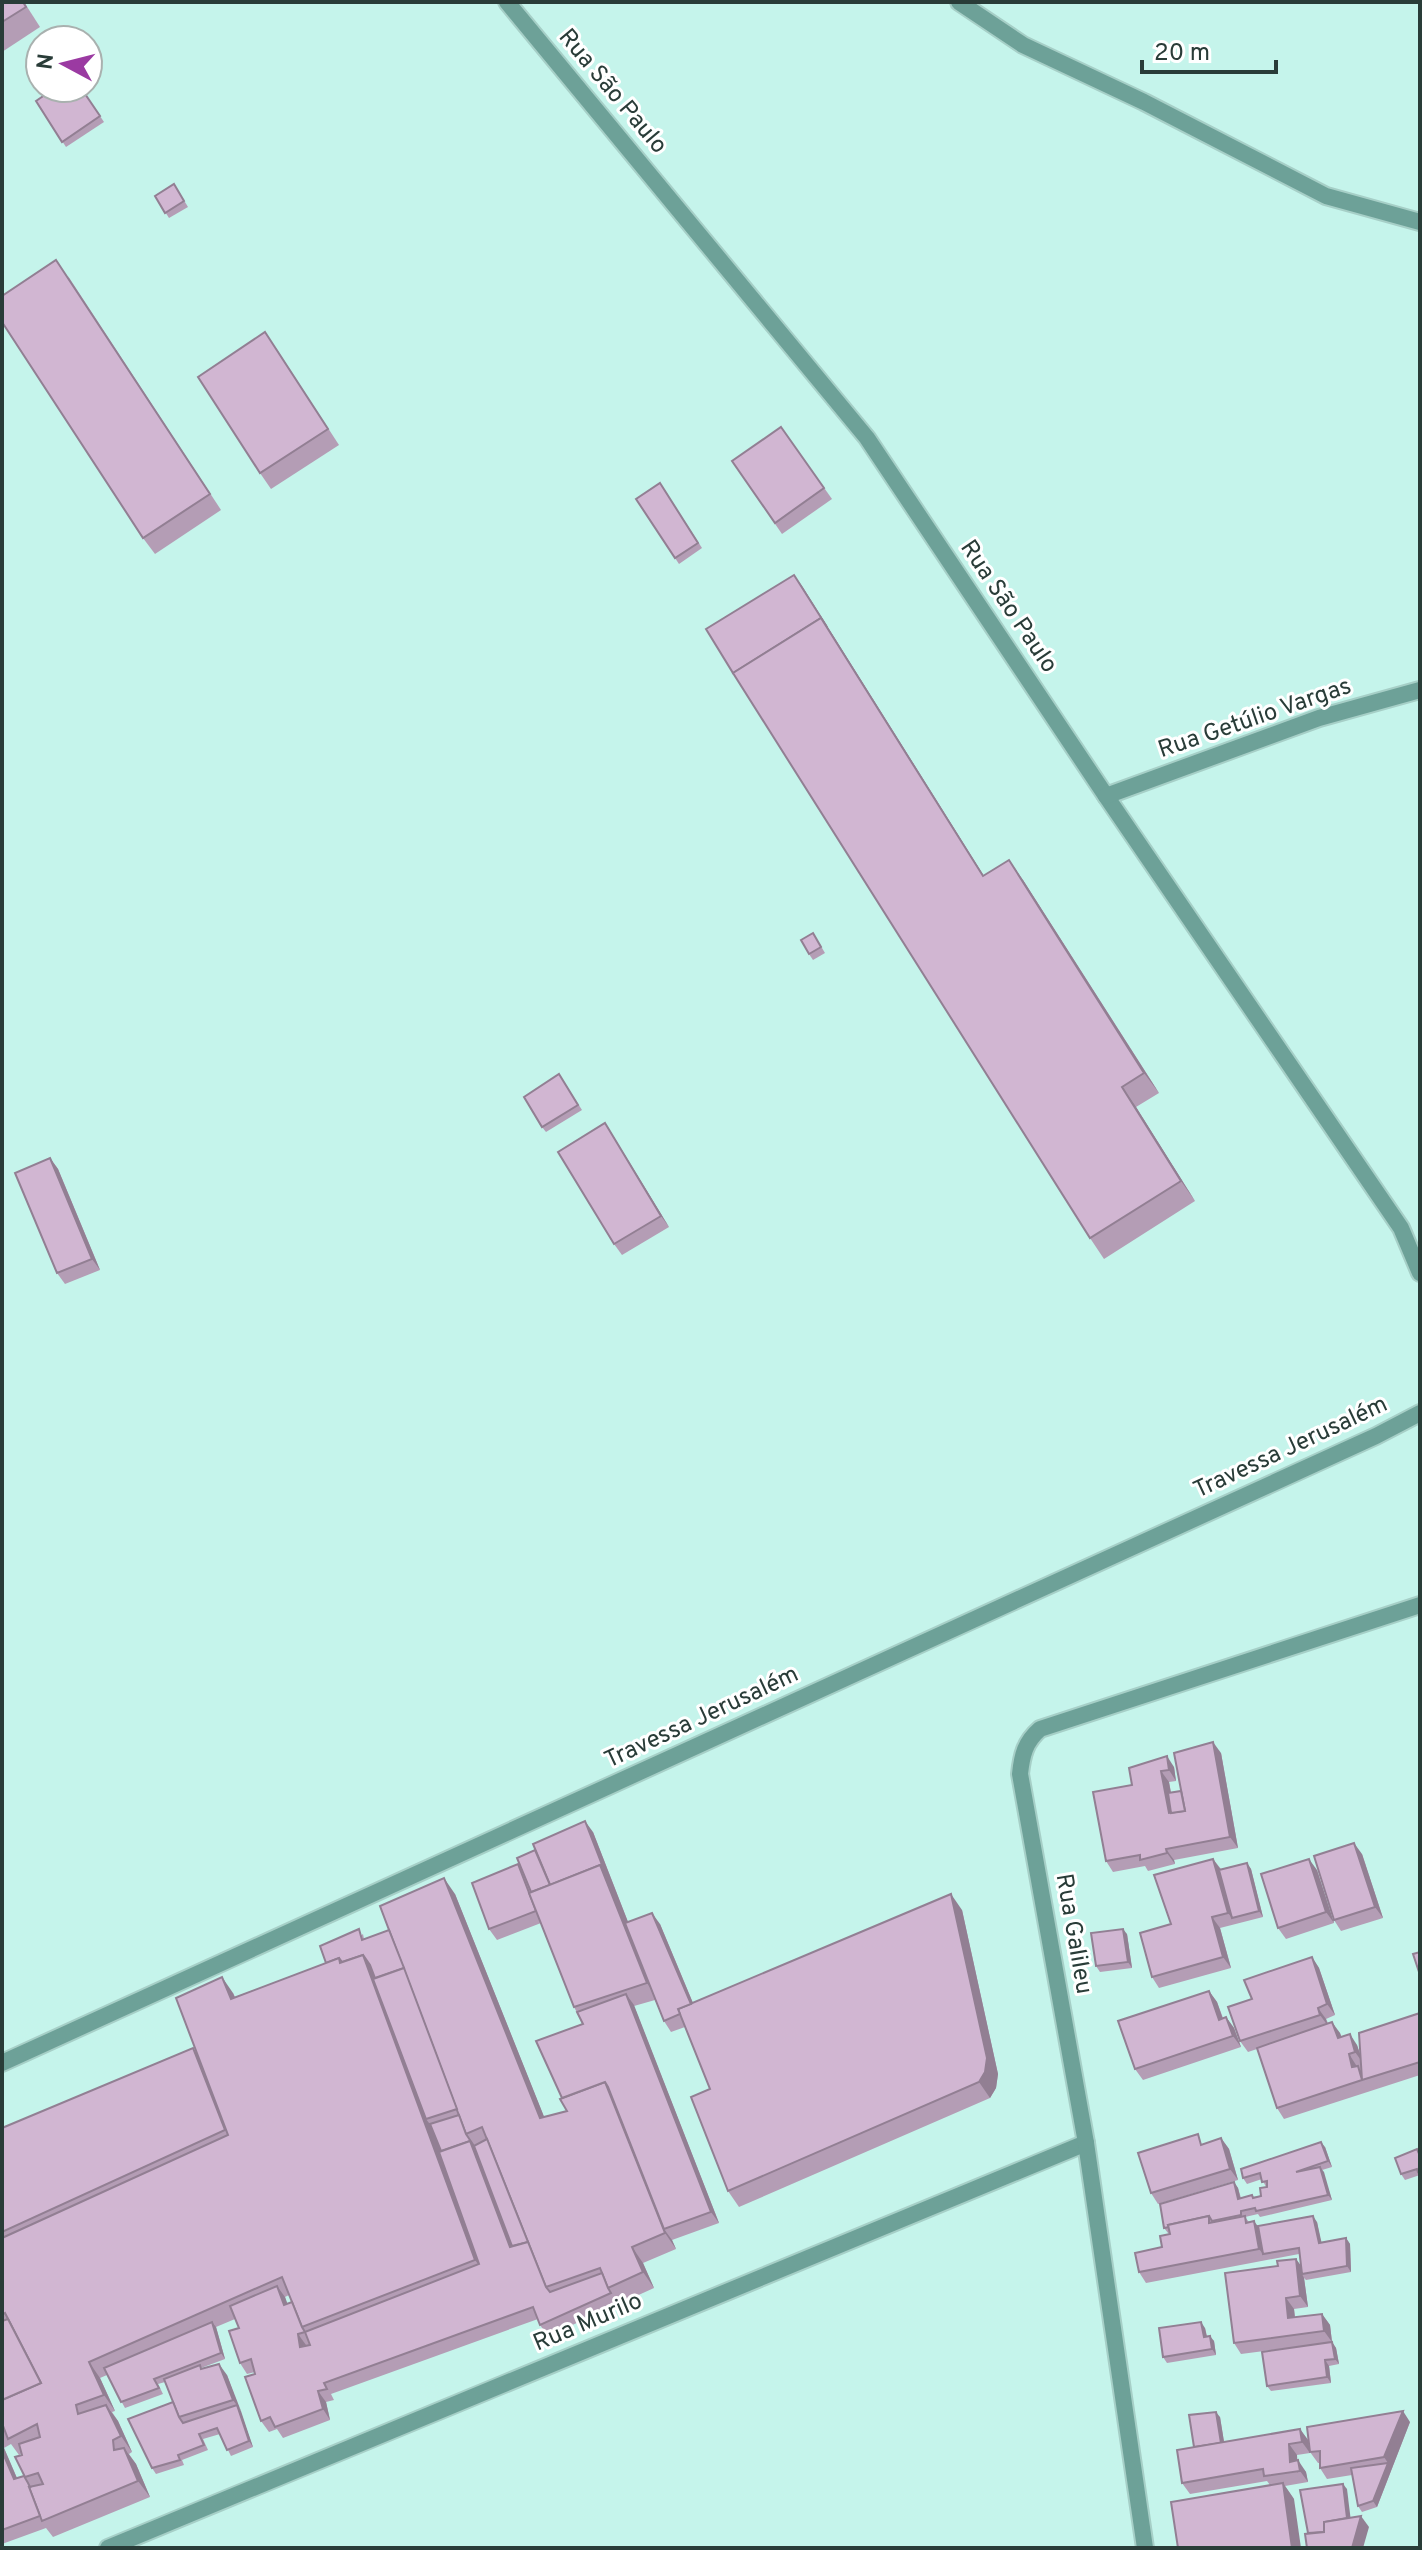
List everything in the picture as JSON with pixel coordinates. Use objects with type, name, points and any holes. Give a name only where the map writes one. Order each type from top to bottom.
[{"type":"street","name":"Rua São Paulo","points":[[507,2],[867,438],[1106,796],[1401,1228],[1420,1273]]},
{"type":"street","points":[[959,2],[1023,45],[1144,102],[1326,196],[1420,222]]},
{"type":"street","name":"Rua Getúlio Vargas","points":[[1106,796],[1319,718],[1420,690]]},
{"type":"street","name":"Travessa Jerusalém","points":[[2,2063],[1376,1436],[1420,1413]]},
{"type":"street","name":"Rua Galileu","points":[[1145,2548],[1086,2143],[1020,1774],[1022,1755],[1029,1738],[1040,1729],[1420,1605]]},
{"type":"street","name":"Rua Murilo","points":[[108,2548],[1086,2143]]},
{"type":"building","points":[[2,2],[23,2],[26,7],[2,22]]},
{"type":"building","points":[[38,104],[92,104],[100,116],[62,142]]},
{"type":"building","points":[[174,184],[184,201],[165,213],[155,196]]},
{"type":"building","points":[[56,260],[210,494],[143,538],[2,322],[2,296]]},
{"type":"building","points":[[265,332],[328,429],[260,473],[198,377]]},
{"type":"building","points":[[781,427],[824,488],[775,523],[732,461]]},
{"type":"building","points":[[660,483],[698,543],[675,558],[636,499]]},
{"type":"building","points":[[794,575],[827,627],[821,618],[733,673],[706,629]]},
{"type":"building","points":[[821,618],[983,876],[1009,860],[1144,1073],[1122,1087],[1181,1181],[1090,1238],[733,673]]},
{"type":"building","points":[[813,933],[821,947],[809,954],[801,940]]},
{"type":"building","points":[[559,1074],[578,1105],[542,1127],[524,1097]]},
{"type":"building","points":[[605,1123],[661,1216],[614,1244],[558,1152]]},
{"type":"building","points":[[50,1158],[92,1259],[57,1273],[15,1173]]},
{"type":"building","points":[[1213,1742],[1230,1837],[1166,1849],[1167,1853],[1140,1860],[1140,1855],[1106,1861],[1093,1792],[1132,1785],[1129,1768],[1167,1756],[1169,1770],[1161,1771],[1169,1813],[1185,1811],[1174,1753]]},
{"type":"building","points":[[1181,1791],[1185,1811],[1171,1813],[1168,1793]]},
{"type":"building","points":[[585,1821],[604,1870],[600,1865],[550,1885],[533,1844]]},
{"type":"building","points":[[1354,1843],[1375,1907],[1334,1920],[1314,1856]]},
{"type":"building","points":[[535,1850],[550,1885],[531,1892],[517,1858]]},
{"type":"building","points":[[1213,1859],[1228,1913],[1212,1917],[1223,1957],[1152,1977],[1140,1933],[1171,1924],[1154,1875]]},
{"type":"building","points":[[1309,1859],[1326,1912],[1278,1928],[1261,1874]]},
{"type":"building","points":[[1247,1863],[1259,1911],[1232,1918],[1219,1870]]},
{"type":"building","points":[[518,1864],[536,1911],[489,1929],[472,1883]]},
{"type":"building","points":[[600,1865],[647,1983],[574,2007],[529,1893]]},
{"type":"building","points":[[444,1878],[540,2118],[567,2111],[560,2099],[605,2082],[665,2233],[632,2247],[643,2272],[608,2288],[600,2268],[546,2287],[482,2127],[466,2134],[380,1906]]},
{"type":"building","points":[[951,1894],[987,2058],[985,2072],[979,2082],[728,2191],[691,2097],[710,2089],[678,2009]]},
{"type":"building","points":[[652,1913],[691,2004],[678,2009],[680,2014],[664,2021],[625,1923]]},
{"type":"building","points":[[359,1929],[362,1940],[389,1930],[404,1968],[375,1978],[363,1955],[342,1962],[339,1958],[326,1963],[320,1946]]},
{"type":"building","points":[[1123,1929],[1128,1962],[1096,1966],[1091,1933]]},
{"type":"building","points":[[1420,1952],[1420,1975],[1413,1954]]},
{"type":"building","points":[[363,1955],[475,2260],[302,2327],[282,2277],[89,2362],[104,2395],[76,2405],[78,2414],[106,2405],[121,2436],[113,2440],[114,2450],[124,2448],[138,2481],[42,2521],[29,2487],[43,2484],[38,2473],[25,2477],[15,2457],[22,2455],[19,2444],[40,2437],[37,2424],[8,2439],[2,2423],[2,2400],[41,2383],[5,2313],[2,2315],[2,2238],[228,2135],[176,1998],[222,1977],[231,1999],[339,1958],[340,1963]]},
{"type":"building","points":[[1312,1957],[1327,2004],[1318,2008],[1320,2015],[1240,2041],[1228,2007],[1252,1999],[1244,1980]]},
{"type":"building","points":[[404,1968],[457,2109],[426,2119],[373,1979]]},
{"type":"building","points":[[1209,1991],[1219,2020],[1226,2017],[1233,2036],[1135,2069],[1118,2021]]},
{"type":"building","points":[[626,1994],[711,2212],[664,2229],[605,2082],[562,2098],[536,2041],[583,2024],[577,2012]]},
{"type":"building","points":[[1420,2013],[1420,2062],[1362,2080],[1359,2033]]},
{"type":"building","points":[[1332,2022],[1338,2038],[1350,2034],[1355,2052],[1349,2054],[1352,2067],[1358,2066],[1362,2080],[1277,2108],[1257,2048]]},
{"type":"building","points":[[193,2048],[225,2130],[2,2232],[2,2128]]},
{"type":"building","points":[[459,2115],[474,2146],[470,2141],[441,2151],[430,2124]]},
{"type":"building","points":[[1198,2134],[1201,2145],[1221,2138],[1230,2169],[1151,2193],[1138,2153]]},
{"type":"building","points":[[487,2139],[528,2242],[512,2246],[474,2146]]},
{"type":"building","points":[[470,2141],[510,2247],[528,2242],[550,2292],[602,2273],[611,2293],[540,2325],[533,2307],[324,2383],[327,2389],[318,2391],[323,2409],[275,2427],[270,2417],[261,2421],[245,2377],[255,2374],[251,2359],[240,2363],[229,2331],[239,2328],[230,2306],[277,2286],[284,2305],[292,2302],[305,2332],[479,2264],[439,2152]],"holes":[[[305,2332],[310,2345],[300,2347],[298,2334]]]},
{"type":"building","points":[[1321,2142],[1328,2161],[1296,2172],[1320,2167],[1328,2195],[1256,2211],[1255,2208],[1241,2211],[1241,2215],[1212,2221],[1209,2216],[1164,2228],[1160,2204],[1234,2182],[1238,2199],[1261,2196],[1260,2188],[1267,2187],[1267,2181],[1262,2182],[1260,2173],[1243,2178],[1241,2169]]},
{"type":"building","points":[[1417,2149],[1420,2171],[1417,2169],[1401,2174],[1395,2158]]},
{"type":"building","points":[[1209,2216],[1209,2223],[1245,2216],[1246,2223],[1254,2221],[1259,2249],[1139,2272],[1135,2253],[1162,2247],[1160,2236],[1170,2234],[1168,2225]]},
{"type":"building","points":[[1313,2216],[1319,2243],[1346,2238],[1347,2266],[1302,2274],[1299,2248],[1263,2254],[1258,2226]]},
{"type":"building","points":[[1296,2259],[1300,2296],[1286,2298],[1288,2318],[1322,2314],[1324,2331],[1234,2343],[1225,2273],[1278,2266],[1277,2261]]},
{"type":"building","points":[[8,2319],[41,2383],[2,2400],[2,2321]]},
{"type":"building","points":[[212,2322],[221,2353],[154,2379],[159,2388],[121,2402],[104,2368]]},
{"type":"building","points":[[1201,2322],[1204,2337],[1210,2336],[1212,2349],[1163,2357],[1159,2328]]},
{"type":"building","points":[[1332,2342],[1335,2359],[1325,2360],[1327,2377],[1267,2386],[1262,2352]]},
{"type":"building","points":[[219,2364],[233,2400],[179,2417],[164,2379],[200,2365],[201,2369]]},
{"type":"building","points":[[173,2402],[183,2423],[237,2405],[249,2441],[227,2450],[217,2428],[199,2434],[204,2445],[178,2455],[180,2460],[152,2468],[128,2419]]},
{"type":"building","points":[[1403,2411],[1384,2457],[1320,2468],[1320,2451],[1310,2452],[1307,2427]]},
{"type":"building","points":[[1216,2412],[1221,2443],[1194,2447],[1189,2415]]},
{"type":"building","points":[[1300,2429],[1302,2442],[1289,2444],[1290,2462],[1298,2460],[1300,2471],[1264,2476],[1263,2469],[1182,2483],[1177,2450]]},
{"type":"building","points":[[2,2451],[14,2479],[24,2476],[40,2516],[2,2530]]},
{"type":"building","points":[[1388,2463],[1373,2501],[1358,2506],[1351,2468]]},
{"type":"building","points":[[1283,2483],[1292,2548],[1178,2548],[1171,2502]]},
{"type":"building","points":[[1343,2484],[1347,2518],[1324,2522],[1324,2532],[1308,2533],[1300,2490]]},
{"type":"building","points":[[1361,2516],[1352,2548],[1307,2548],[1305,2534],[1324,2532],[1324,2522]]}]
